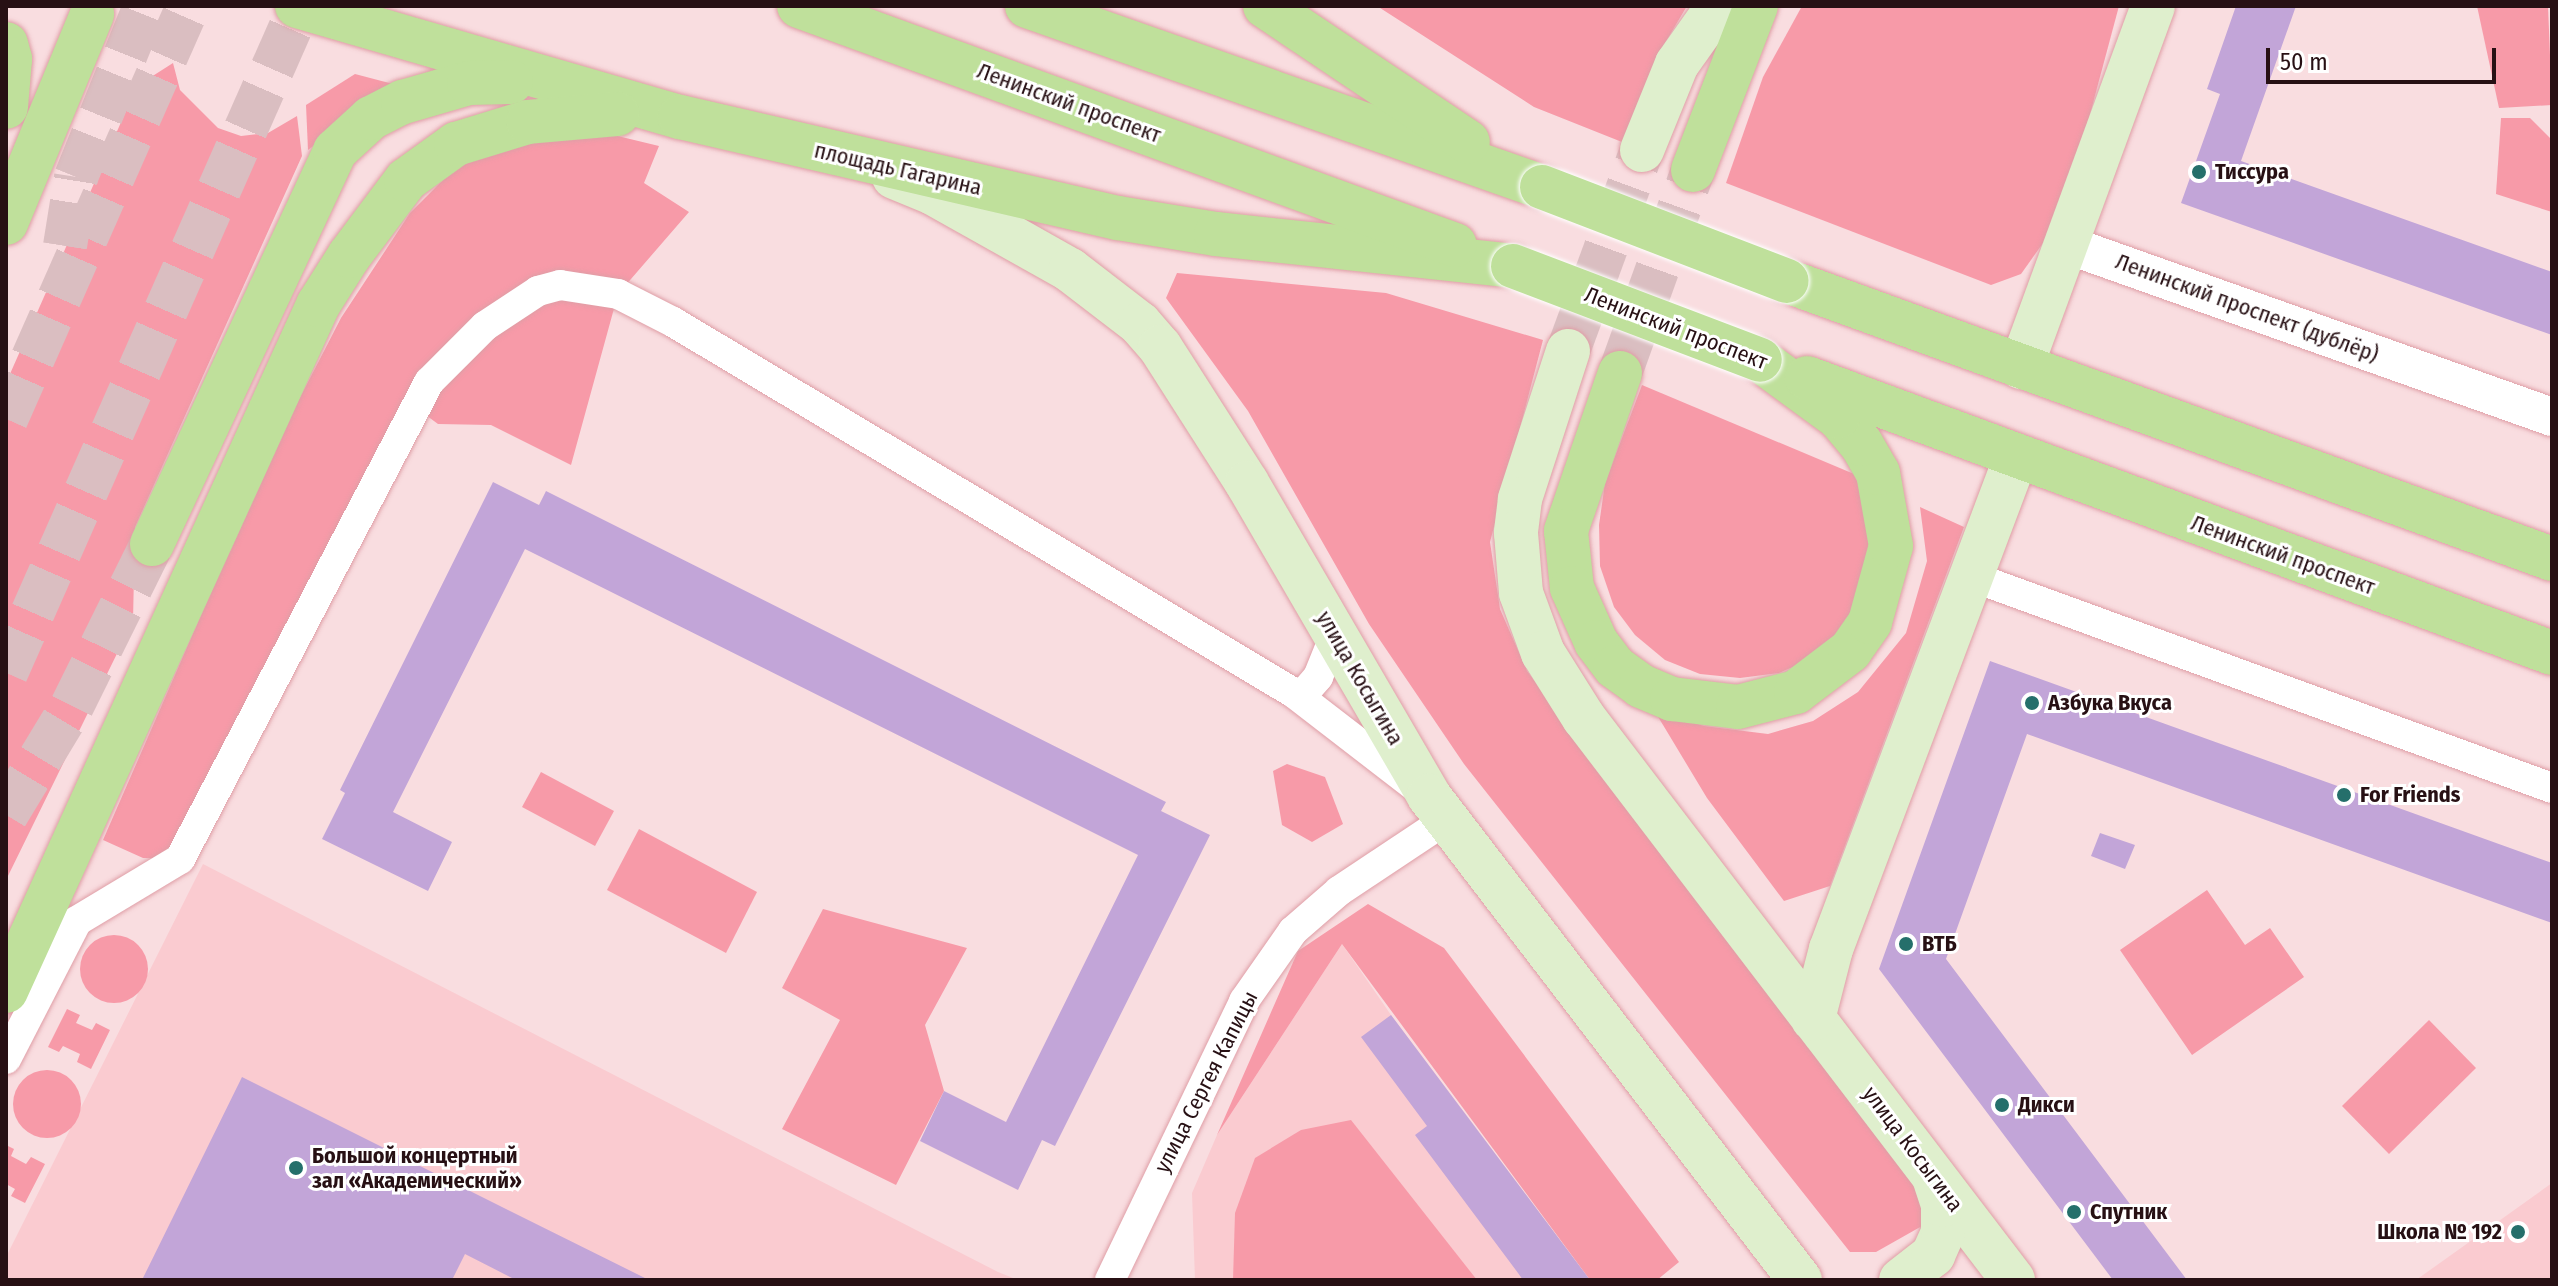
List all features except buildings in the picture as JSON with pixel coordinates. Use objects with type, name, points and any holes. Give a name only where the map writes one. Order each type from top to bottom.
[{"type":"main road","name":"площадь Гагарина","points":[[297,6],[577,90],[855,161],[1202,232],[1513,266]]},
{"type":"main road","name":"Ленинский проспект","points":[[799,6],[1513,266],[2016,457],[2552,653]]},
{"type":"main road","points":[[1027,6],[1542,187],[1787,281],[2552,559]]},
{"type":"main road","points":[[1265,6],[1500,164],[1542,187]]},
{"type":"main road","points":[[1642,150],[1677,64],[1718,6]]},
{"type":"main road","points":[[1693,170],[1756,6]]},
{"type":"main road","points":[[2021,367],[2153,6]]},
{"type":"main road","points":[[6,223],[92,14]]},
{"type":"main road","points":[[6,44],[10,59],[6,107]]},
{"type":"main road","points":[[152,544],[323,173],[343,142],[371,118],[436,90],[518,82],[577,90]]},
{"type":"main road","points":[[6,991],[318,305],[406,180],[456,144],[528,122],[625,113],[680,117]]},
{"type":"main road","name":"улица Косыгина","points":[[855,161],[933,193],[1031,246],[1140,324],[1180,374],[1437,808],[1790,1267]]},
{"type":"main road","points":[[1568,351],[1520,499],[1516,563],[1521,593],[1543,653],[1562,685],[1646,798]]},
{"type":"main road","points":[[1573,500],[1566,531],[1572,588],[1596,642],[1615,667],[1641,686],[1672,699],[1738,707],[1796,692],[1826,674],[1870,622],[1883,589],[1891,546],[1887,508],[1878,473],[1854,435],[1790,378],[1760,360]]},
{"type":"main road","points":[[1620,373],[1554,560],[1553,608],[1569,666],[1589,708],[1646,798]]},
{"type":"main road","points":[[1813,1019],[1831,949],[2016,457]]},
{"type":"main road","name":"улица Косыгина","points":[[1646,798],[2013,1280]]},
{"type":"main road","points":[[1901,1280],[1933,1255],[1943,1233],[1943,1205],[1932,1173]]},
{"type":"main road","points":[[1790,1267],[1833,1280]]},
{"type":"street","name":"Ленинский проспект (дублёр)","points":[[2065,244],[2552,417]]},
{"type":"street","points":[[6,1059],[77,921],[180,859],[414,407],[447,359],[538,291],[583,286],[618,294],[1294,693],[1437,808]]},
{"type":"street","points":[[1973,577],[2552,788]]},
{"type":"street","points":[[1294,693],[1305,692],[1318,677],[1335,635]]},
{"type":"street","name":"улица Сергея Капицы","points":[[1110,1280],[1244,1001],[1293,931],[1437,808]]},
{"type":"shaded area","points":[[1377,6],[1687,6],[1665,43],[1632,146],[1534,107]]},
{"type":"shaded area","points":[[1802,6],[2119,6],[2063,215],[2021,274],[1991,285],[1726,183],[1763,77]]},
{"type":"shaded area","points":[[2477,6],[2548,6],[2552,105],[2499,108]]},
{"type":"shaded area","points":[[173,63],[180,90],[218,128],[241,136],[268,133],[297,116],[302,156],[135,527],[133,621],[6,880],[6,383],[137,86]]},
{"type":"shaded area","points":[[355,74],[393,84],[308,150],[306,105]]},
{"type":"shaded area","points":[[2501,118],[2530,118],[2552,140],[2552,212],[2496,194]]},
{"type":"shaded area","points":[[601,132],[659,146],[644,183],[689,212],[618,294],[571,465],[491,425],[438,424],[415,407],[180,859],[143,858],[103,840],[274,448],[341,318],[410,213],[456,167],[526,143]]},
{"type":"shaded area","points":[[1177,273],[1386,293],[1543,340],[1490,542],[1500,609],[1527,671],[1928,1200],[1922,1226],[1876,1252],[1850,1252],[1464,764],[1369,624],[1248,411],[1166,298]]},
{"type":"shaded area","points":[[1642,385],[1854,474],[1871,515],[1872,552],[1865,588],[1835,639],[1811,659],[1779,673],[1740,678],[1700,674],[1665,660],[1635,635],[1614,607],[1600,566],[1599,525],[1605,483]]},
{"type":"shaded area","points":[[1920,507],[1964,527],[1830,886],[1784,901],[1707,798],[1654,710],[1704,726],[1768,734],[1813,721],[1858,692],[1906,633],[1927,561]]},
{"type":"shaded area","points":[[1287,764],[1325,777],[1343,824],[1312,842],[1282,825],[1273,771]]},
{"type":"shaded area","points":[[541,772],[614,811],[595,846],[522,807]]},
{"type":"shaded area","points":[[639,829],[757,892],[726,953],[607,890]]},
{"type":"shaded area","points":[[203,864],[1018,1280],[6,1280],[6,1257]]},
{"type":"shaded area","points":[[2207,890],[2245,945],[2270,928],[2304,977],[2192,1055],[2120,950]]},
{"type":"shaded area","points":[[1368,904],[1444,948],[1679,1262],[1657,1280],[1590,1280],[1342,944],[1217,1135],[1298,951]]},
{"type":"shaded area","points":[[823,909],[967,948],[925,1025],[944,1091],[896,1185],[782,1129],[840,1020],[782,988]]},
{"type":"shaded area","points":[[114,935],[138,945],[148,969],[138,993],[114,1003],[90,993],[80,969],[90,945]]},
{"type":"shaded area","points":[[1342,944],[1391,1015],[1590,1280],[1195,1280],[1192,1193],[1217,1135]]},
{"type":"shaded area","points":[[67,1009],[80,1015],[76,1023],[92,1030],[96,1023],[110,1030],[91,1069],[77,1062],[80,1054],[63,1046],[59,1052],[48,1047]]},
{"type":"shaded area","points":[[2429,1020],[2476,1068],[2389,1154],[2342,1106]]},
{"type":"shaded area","points":[[47,1070],[71,1080],[81,1104],[71,1128],[47,1138],[23,1128],[13,1104],[23,1080]]},
{"type":"shaded area","points":[[1351,1120],[1477,1280],[1233,1280],[1235,1213],[1255,1158],[1301,1130]]},
{"type":"shaded area","points":[[6,1145],[14,1149],[11,1156],[26,1164],[31,1157],[45,1164],[25,1203],[11,1196],[15,1189],[6,1184]]},
{"type":"shaded area","name":"Школа № 192","points":[[2552,1183],[2552,1280],[2416,1280]]},
{"type":"tunnel","points":[[65,246],[76,177],[145,6]]},
{"type":"tunnel","points":[[6,419],[188,6]]},
{"type":"tunnel","points":[[6,673],[300,6]]},
{"type":"tunnel","points":[[1568,351],[1642,150]]},
{"type":"tunnel","points":[[1620,373],[1693,170]]},
{"type":"tunnel","points":[[6,815],[72,706],[152,544]]},
{"type":"place","name":"Тиссура","points":[[2199,172]]},
{"type":"place","name":"Азбука Вкуса","points":[[2032,703]]},
{"type":"place","name":"For Friends","points":[[2344,795]]},
{"type":"place","name":"ВТБ","points":[[1906,944]]},
{"type":"place","name":"Дикси","points":[[2002,1105]]},
{"type":"place","name":"Большой концертный зал «Академический»","points":[[296,1168]]},
{"type":"place","name":"Спутник","points":[[2074,1212]]},
{"type":"place","name":"Школа № 192","points":[[2518,1232]]}]
